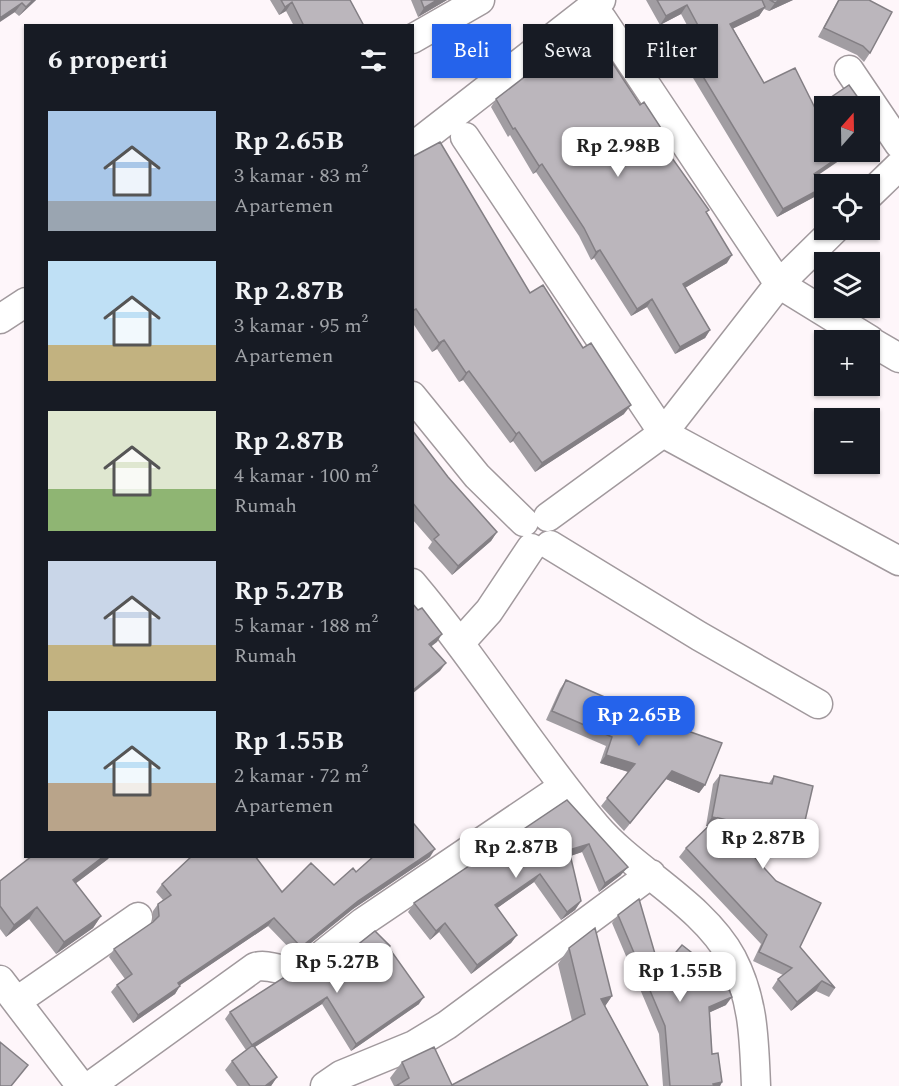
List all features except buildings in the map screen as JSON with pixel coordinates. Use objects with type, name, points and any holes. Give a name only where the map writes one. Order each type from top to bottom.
[{"type":"street","points":[[414,38],[480,0]]},
{"type":"street","points":[[414,143],[602,10],[778,284],[854,330]]},
{"type":"street","points":[[849,70],[899,144]]},
{"type":"street","points":[[465,137],[663,433],[899,561]]},
{"type":"street","points":[[880,185],[899,166]]},
{"type":"street","points":[[461,642],[489,611],[538,533],[663,433],[778,284],[824,240]]},
{"type":"street","points":[[0,319],[24,303]]},
{"type":"street","points":[[880,346],[899,358]]},
{"type":"street","points":[[414,398],[477,476],[538,533],[699,636],[818,704]]},
{"type":"street","points":[[417,598],[461,642],[527,740],[598,828],[651,874],[718,938],[731,957],[745,987],[753,1015],[756,1086]]},
{"type":"street","points":[[90,1086],[255,967],[262,965],[286,972],[302,971],[363,922],[564,786]]},
{"type":"street","points":[[325,1086],[341,1075],[414,1045],[447,1025],[651,874]]},
{"type":"street","points":[[81,1086],[8,990],[138,917]]}]
